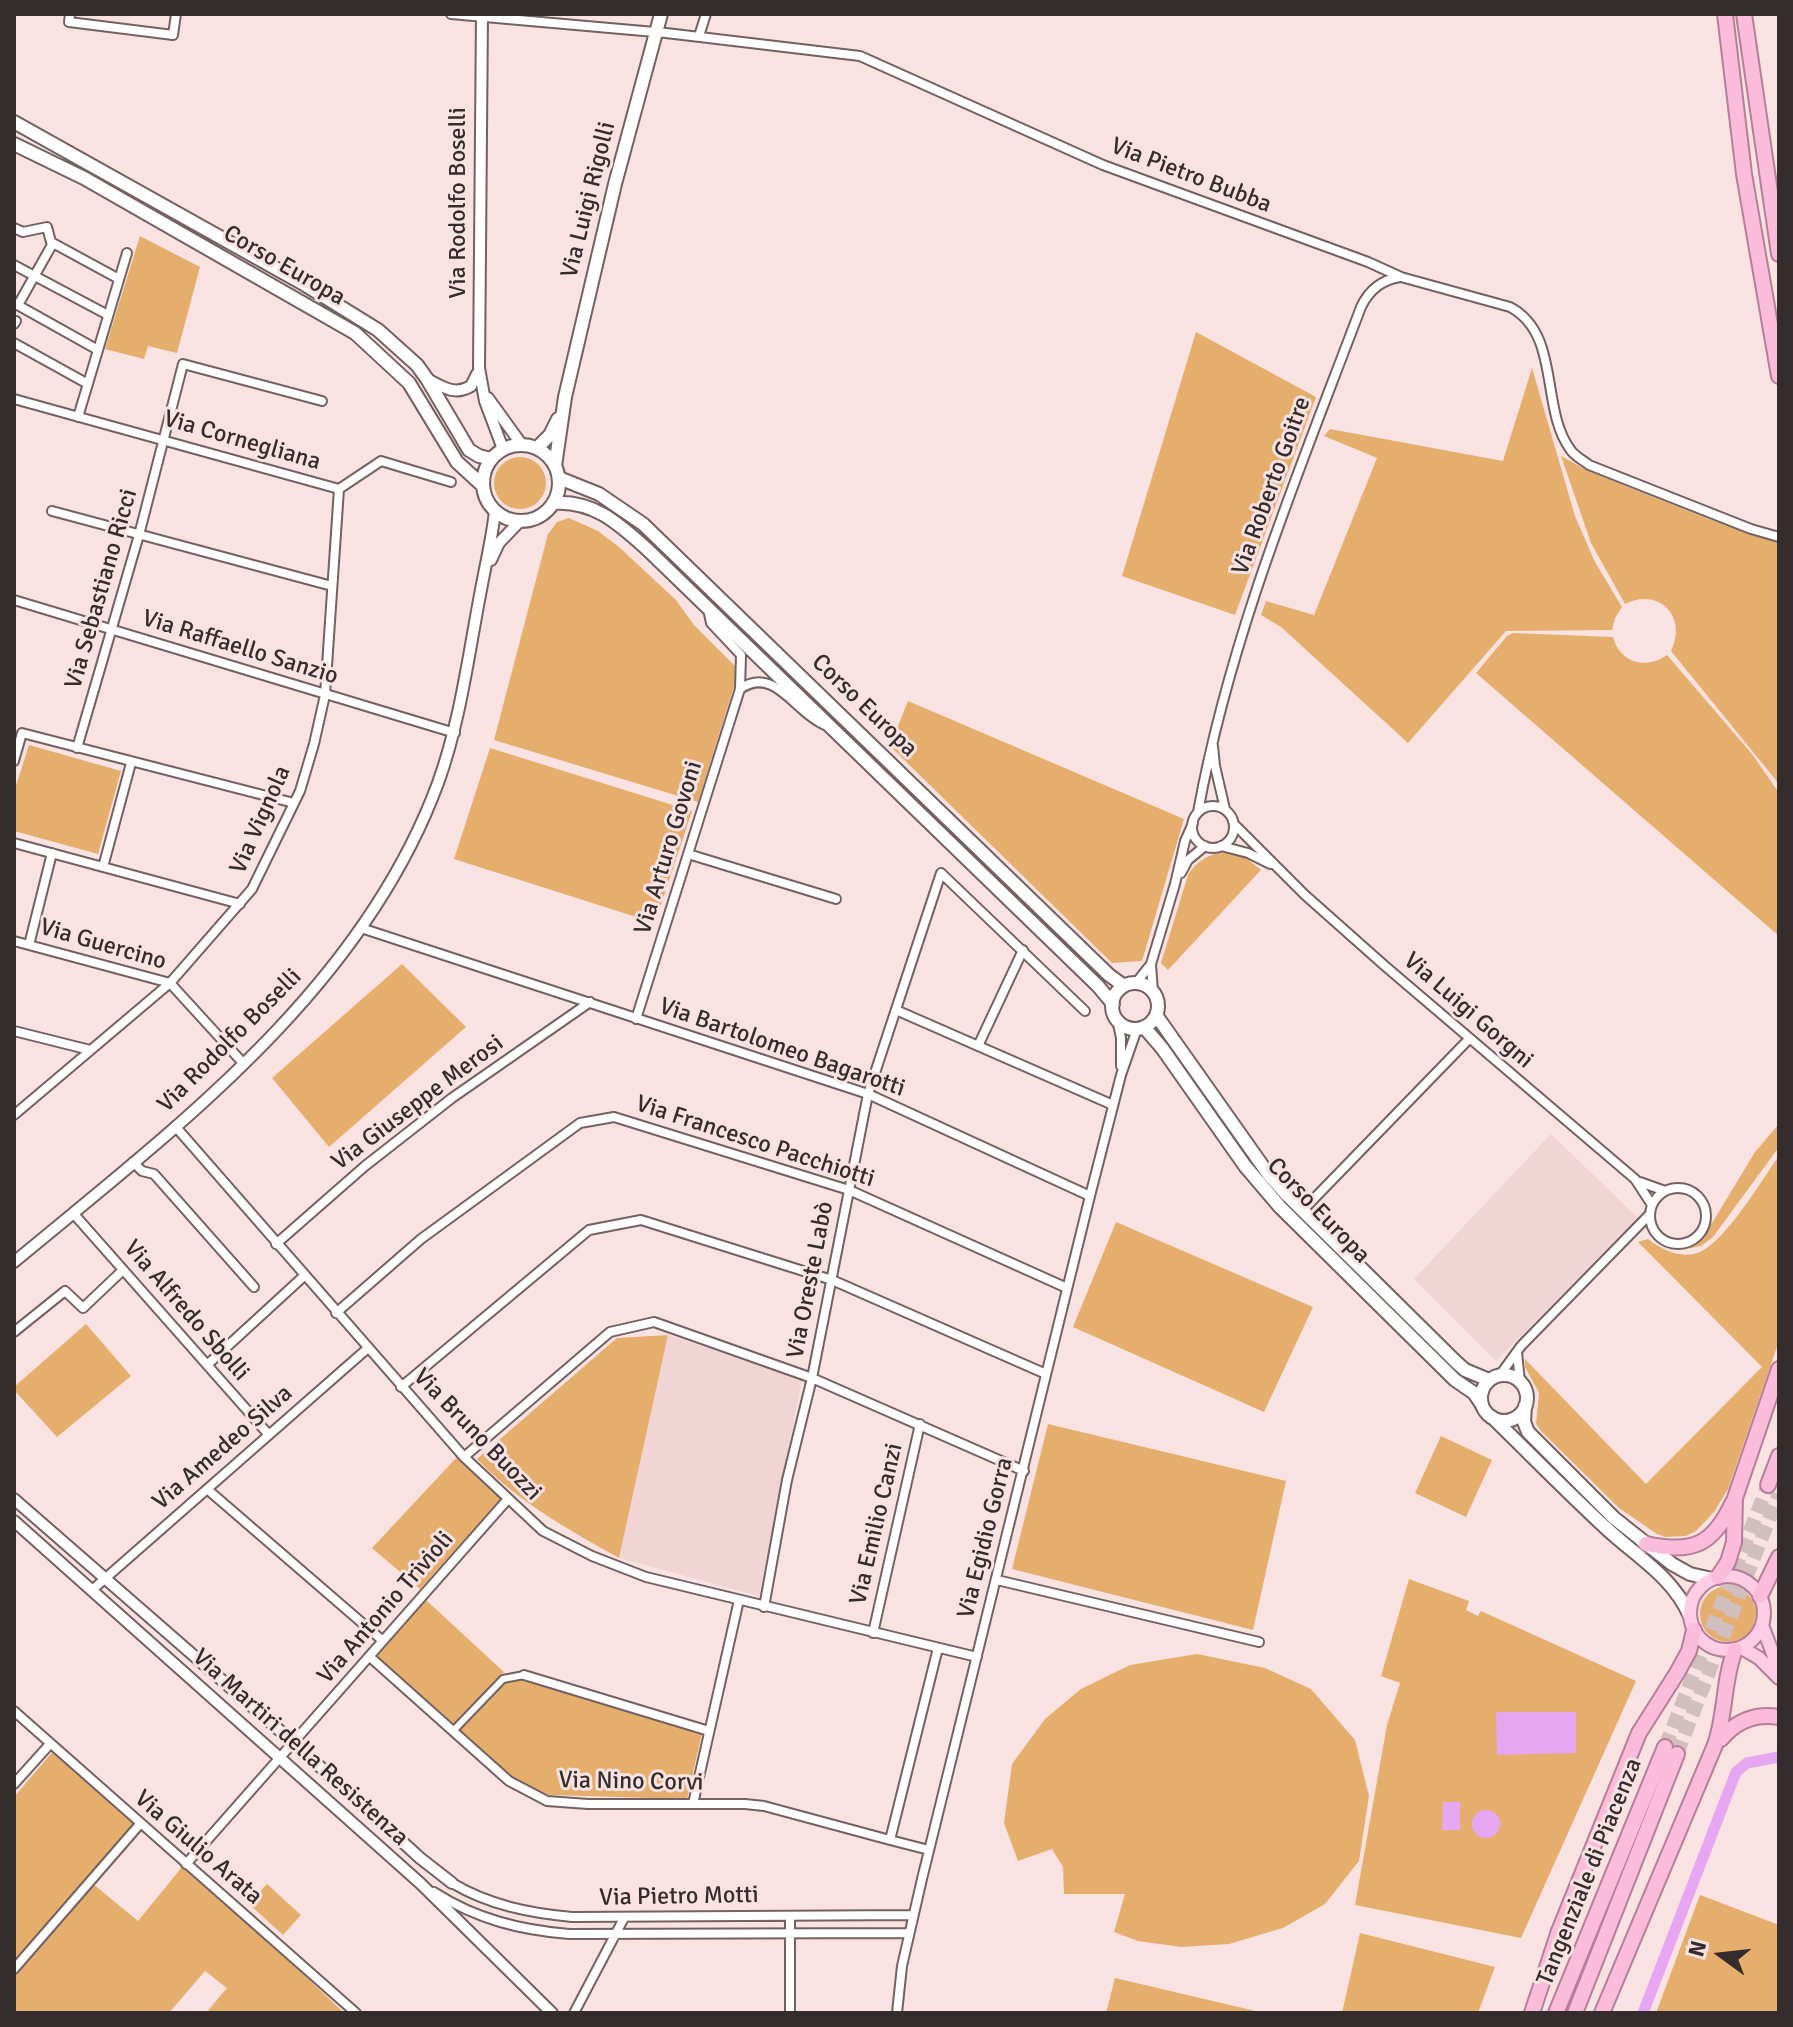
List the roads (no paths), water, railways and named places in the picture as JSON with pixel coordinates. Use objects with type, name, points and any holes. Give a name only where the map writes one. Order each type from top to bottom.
[{"type":"highway","points":[[1725,14],[1744,174],[1779,376]]},
{"type":"highway","points":[[1744,14],[1779,254]]},
{"type":"highway","points":[[1646,1544],[1678,1549],[1698,1545],[1715,1534],[1735,1498],[1779,1369]]},
{"type":"highway","points":[[1768,1485],[1779,1456]]},
{"type":"highway","points":[[1715,1578],[1728,1562],[1734,1542],[1735,1498]]},
{"type":"highway","points":[[1760,1596],[1779,1557]]},
{"type":"highway","points":[[1532,2013],[1559,1931],[1639,1733],[1689,1651],[1692,1623]]},
{"type":"highway","points":[[1602,2013],[1715,1745],[1725,1706],[1729,1665],[1738,1649]]},
{"type":"highway","points":[[1715,1745],[1733,1726],[1761,1716],[1779,1717]]},
{"type":"highway","name":"Tangenziale di Piacenza","points":[[1556,2013],[1671,1750],[1575,2013]]},
{"type":"main road","name":"Via Luigi Rigolli","points":[[537,448],[554,428],[565,397],[615,184],[661,14]]},
{"type":"main road","name":"Corso Europa","points":[[14,122],[378,330],[417,365],[463,443],[474,454],[491,459]]},
{"type":"main road","name":"Corso Europa","points":[[14,144],[84,178],[355,333],[409,383],[457,462],[482,485]]},
{"type":"main road","name":"Via Luigi Rigolli","points":[[557,472],[565,397]]},
{"type":"main road","points":[[520,521],[502,517],[495,511],[488,504],[482,485],[486,467],[503,449],[522,445],[537,448],[557,472],[559,486],[553,503]]},
{"type":"main road","name":"Corso Europa","points":[[557,472],[599,494],[643,524],[1109,975],[1130,985],[1145,986],[1153,992],[1158,1003],[1156,1015],[1269,1175],[1456,1362],[1465,1370],[1495,1377]]},
{"type":"main road","name":"Corso Europa","points":[[553,503],[581,503],[611,520],[648,550],[1098,986],[1113,1004],[1117,1019],[1126,1027],[1141,1028],[1162,1048],[1245,1166],[1280,1207],[1455,1380],[1474,1393],[1482,1405]]},
{"type":"main road","name":"Via Rodolfo Boselli","points":[[520,521],[545,513],[553,503]]},
{"type":"main road","points":[[1113,1004],[1115,997],[1130,985]]},
{"type":"main road","points":[[1141,1028],[1156,1015]]},
{"type":"main road","points":[[1508,1375],[1520,1382],[1526,1393],[1524,1422],[1533,1439],[1598,1504],[1646,1544],[1682,1570],[1715,1578],[1730,1576],[1752,1586],[1760,1596],[1764,1615],[1762,1625],[1751,1642],[1738,1649],[1711,1647],[1692,1623],[1678,1593],[1664,1576],[1609,1531],[1482,1405],[1482,1392],[1495,1377],[1508,1375]]},
{"type":"main road","points":[[1492,1417],[1511,1419],[1525,1406]]},
{"type":"main road","points":[[1692,1623],[1690,1607],[1698,1590],[1715,1578]]},
{"type":"main road","points":[[1762,1625],[1779,1670]]},
{"type":"main road","points":[[1738,1649],[1759,1658],[1779,1678]]},
{"type":"street","points":[[70,14],[69,22],[173,35],[176,14]]},
{"type":"street","name":"Via Pietro Bubba","points":[[451,14],[699,36],[860,56],[1148,183],[1368,262],[1401,277],[1510,307],[1526,318],[1535,331],[1561,433],[1571,451],[1589,465],[1751,529],[1779,537]]},
{"type":"street","points":[[592,26],[593,14]]},
{"type":"street","points":[[699,36],[706,14]]},
{"type":"street","name":"Via Rodolfo Boselli","points":[[482,15],[479,368],[483,390],[503,449]]},
{"type":"street","points":[[14,228],[23,232],[47,227],[53,243],[119,279]]},
{"type":"street","points":[[53,243],[16,304],[98,350]]},
{"type":"street","points":[[78,417],[127,253]]},
{"type":"street","points":[[14,265],[108,315]]},
{"type":"street","name":"Via Roberto Goitre","points":[[1198,812],[1213,733],[1243,625],[1361,307],[1372,289],[1401,277]]},
{"type":"street","points":[[14,343],[88,384]]},
{"type":"street","name":"Via Sebastiano Ricci","points":[[77,748],[139,535],[183,364],[322,401]]},
{"type":"street","points":[[427,379],[445,389],[464,390],[474,383],[479,368]]},
{"type":"street","name":"Via Rodolfo Boselli","points":[[483,390],[522,445]]},
{"type":"street","name":"Via Cornegliana","points":[[14,399],[339,489],[381,461],[451,482]]},
{"type":"street","name":"Via Vignola","points":[[15,1112],[170,983],[252,889],[294,803],[314,744],[325,695],[339,489]]},
{"type":"street","points":[[52,511],[332,586]]},
{"type":"street","name":"Via Rodolfo Boselli","points":[[14,1262],[175,1126],[243,1063],[301,1005],[361,928],[412,842],[437,786],[455,733],[495,511]]},
{"type":"street","name":"Via Rodolfo Boselli","points":[[484,577],[499,543],[520,521]]},
{"type":"street","name":"Via Raffaello Sanzio","points":[[14,600],[455,733]]},
{"type":"street","name":"Via Arturo Govoni","points":[[636,1019],[740,689],[741,655],[711,623],[708,608]]},
{"type":"street","points":[[740,689],[752,682],[769,682],[810,719],[831,728]]},
{"type":"street","points":[[14,761],[22,733],[294,803]]},
{"type":"street","name":"Via Roberto Goitre","points":[[1213,733],[1215,766],[1225,809]]},
{"type":"street","points":[[103,867],[131,763]]},
{"type":"street","points":[[1153,992],[1151,964],[1185,841],[1198,812],[1209,806],[1225,809],[1234,824],[1231,837],[1221,846],[1205,846],[1188,860],[1175,884]]},
{"type":"street","points":[[1193,823],[1195,836],[1205,846]]},
{"type":"street","name":"Via Luigi Gorgni","points":[[1234,824],[1278,869],[1469,1039],[1635,1179],[1665,1191]]},
{"type":"street","points":[[14,843],[240,904]]},
{"type":"street","name":"Via Luigi Gorgni","points":[[1221,846],[1248,853],[1278,869]]},
{"type":"street","points":[[29,945],[52,853]]},
{"type":"street","points":[[688,854],[836,899]]},
{"type":"street","name":"Via Oreste Labò","points":[[764,1607],[787,1480],[812,1378],[868,1094],[941,873],[1023,950]]},
{"type":"street","points":[[361,928],[590,1002]]},
{"type":"street","name":"Via Guercino","points":[[14,941],[170,983],[243,1063]]},
{"type":"street","points":[[978,1046],[1023,950],[1085,1011]]},
{"type":"street","points":[[1130,985],[1151,964]]},
{"type":"street","name":"Via Bartolomeo Bagarotti","points":[[590,1002],[868,1094],[1090,1196]]},
{"type":"street","name":"Via Giuseppe Merosi","points":[[276,1244],[365,1166],[452,1098],[590,1002]]},
{"type":"street","points":[[896,1010],[1113,1105]]},
{"type":"street","name":"Via Egidio Gorra","points":[[1117,1019],[1121,1038],[1121,1075]]},
{"type":"street","name":"Via Egidio Gorra","points":[[897,2013],[902,1966],[913,1915],[1067,1288],[1121,1075],[1141,1028]]},
{"type":"street","points":[[14,1031],[90,1050]]},
{"type":"street","points":[[1303,1210],[1469,1039]]},
{"type":"street","name":"Via Francesco Pacchiotti","points":[[336,1313],[421,1239],[580,1123],[614,1117],[849,1190],[1067,1288]]},
{"type":"street","name":"Via Bruno Buozzi","points":[[175,1126],[464,1457],[543,1531],[592,1556],[646,1577],[977,1657]]},
{"type":"street","points":[[133,1162],[142,1171],[154,1174],[254,1287]]},
{"type":"street","name":"Via Luigi Gorgni","points":[[1635,1179],[1651,1210]]},
{"type":"street","points":[[1495,1377],[1632,1233],[1665,1191],[1674,1188],[1693,1192],[1704,1207],[1704,1226],[1692,1240],[1685,1243],[1667,1242],[1654,1231],[1651,1210]]},
{"type":"street","name":"Via Alfredo Sbolli","points":[[73,1213],[269,1435]]},
{"type":"street","points":[[401,1387],[589,1230],[641,1220],[832,1280],[1046,1374]]},
{"type":"street","points":[[1632,1233],[1654,1231]]},
{"type":"street","points":[[14,1332],[65,1291],[83,1308],[123,1270]]},
{"type":"street","points":[[207,1365],[304,1276]]},
{"type":"street","points":[[464,1457],[610,1332],[654,1322],[812,1378],[1024,1471]]},
{"type":"street","name":"Via Amedeo Silva","points":[[92,1590],[368,1348]]},
{"type":"street","points":[[1518,1352],[1520,1382]]},
{"type":"street","name":"Via Emilio Canzi","points":[[873,1633],[920,1424]]},
{"type":"street","points":[[207,1489],[383,1641]]},
{"type":"street","name":"Via Antonio Trivioli","points":[[186,1864],[508,1499]]},
{"type":"street","name":"Via Martiri della Resistenza","points":[[16,1504],[105,1578],[452,1883]]},
{"type":"street","name":"Via Martiri della Resistenza","points":[[14,1521],[420,1883],[552,2013]]},
{"type":"street","points":[[997,1580],[1259,1642]]},
{"type":"street","points":[[693,1804],[739,1600]]},
{"type":"street","points":[[929,1850],[890,1840],[938,1648]]},
{"type":"street","name":"Via Nino Corvi","points":[[370,1657],[509,1781],[547,1801],[764,1806],[890,1840]]},
{"type":"street","points":[[453,1731],[503,1679],[524,1675],[709,1731]]},
{"type":"street","name":"Via Giulio Arata","points":[[14,1711],[356,2013]]},
{"type":"street","points":[[14,1784],[50,1744]]},
{"type":"street","points":[[14,1969],[140,1824]]},
{"type":"street","name":"Via Pietro Motti","points":[[420,1883],[467,1911],[498,1923],[536,1931],[616,1936],[909,1933]]},
{"type":"street","name":"Via Pietro Motti","points":[[452,1883],[472,1895],[537,1914],[624,1918],[913,1915]]},
{"type":"street","points":[[790,1916],[790,2013]]},
{"type":"street","points":[[616,1936],[624,1918]]},
{"type":"street","name":"Via Pietro Motti","points":[[574,2013],[616,1936]]},
{"type":"waterway","points":[[1643,2013],[1736,1772],[1747,1763],[1779,1757]]},
{"type":"tunnel","points":[[1665,1747],[1768,1485]]},
{"type":"tunnel","points":[[1677,1754],[1779,1494]]}]
